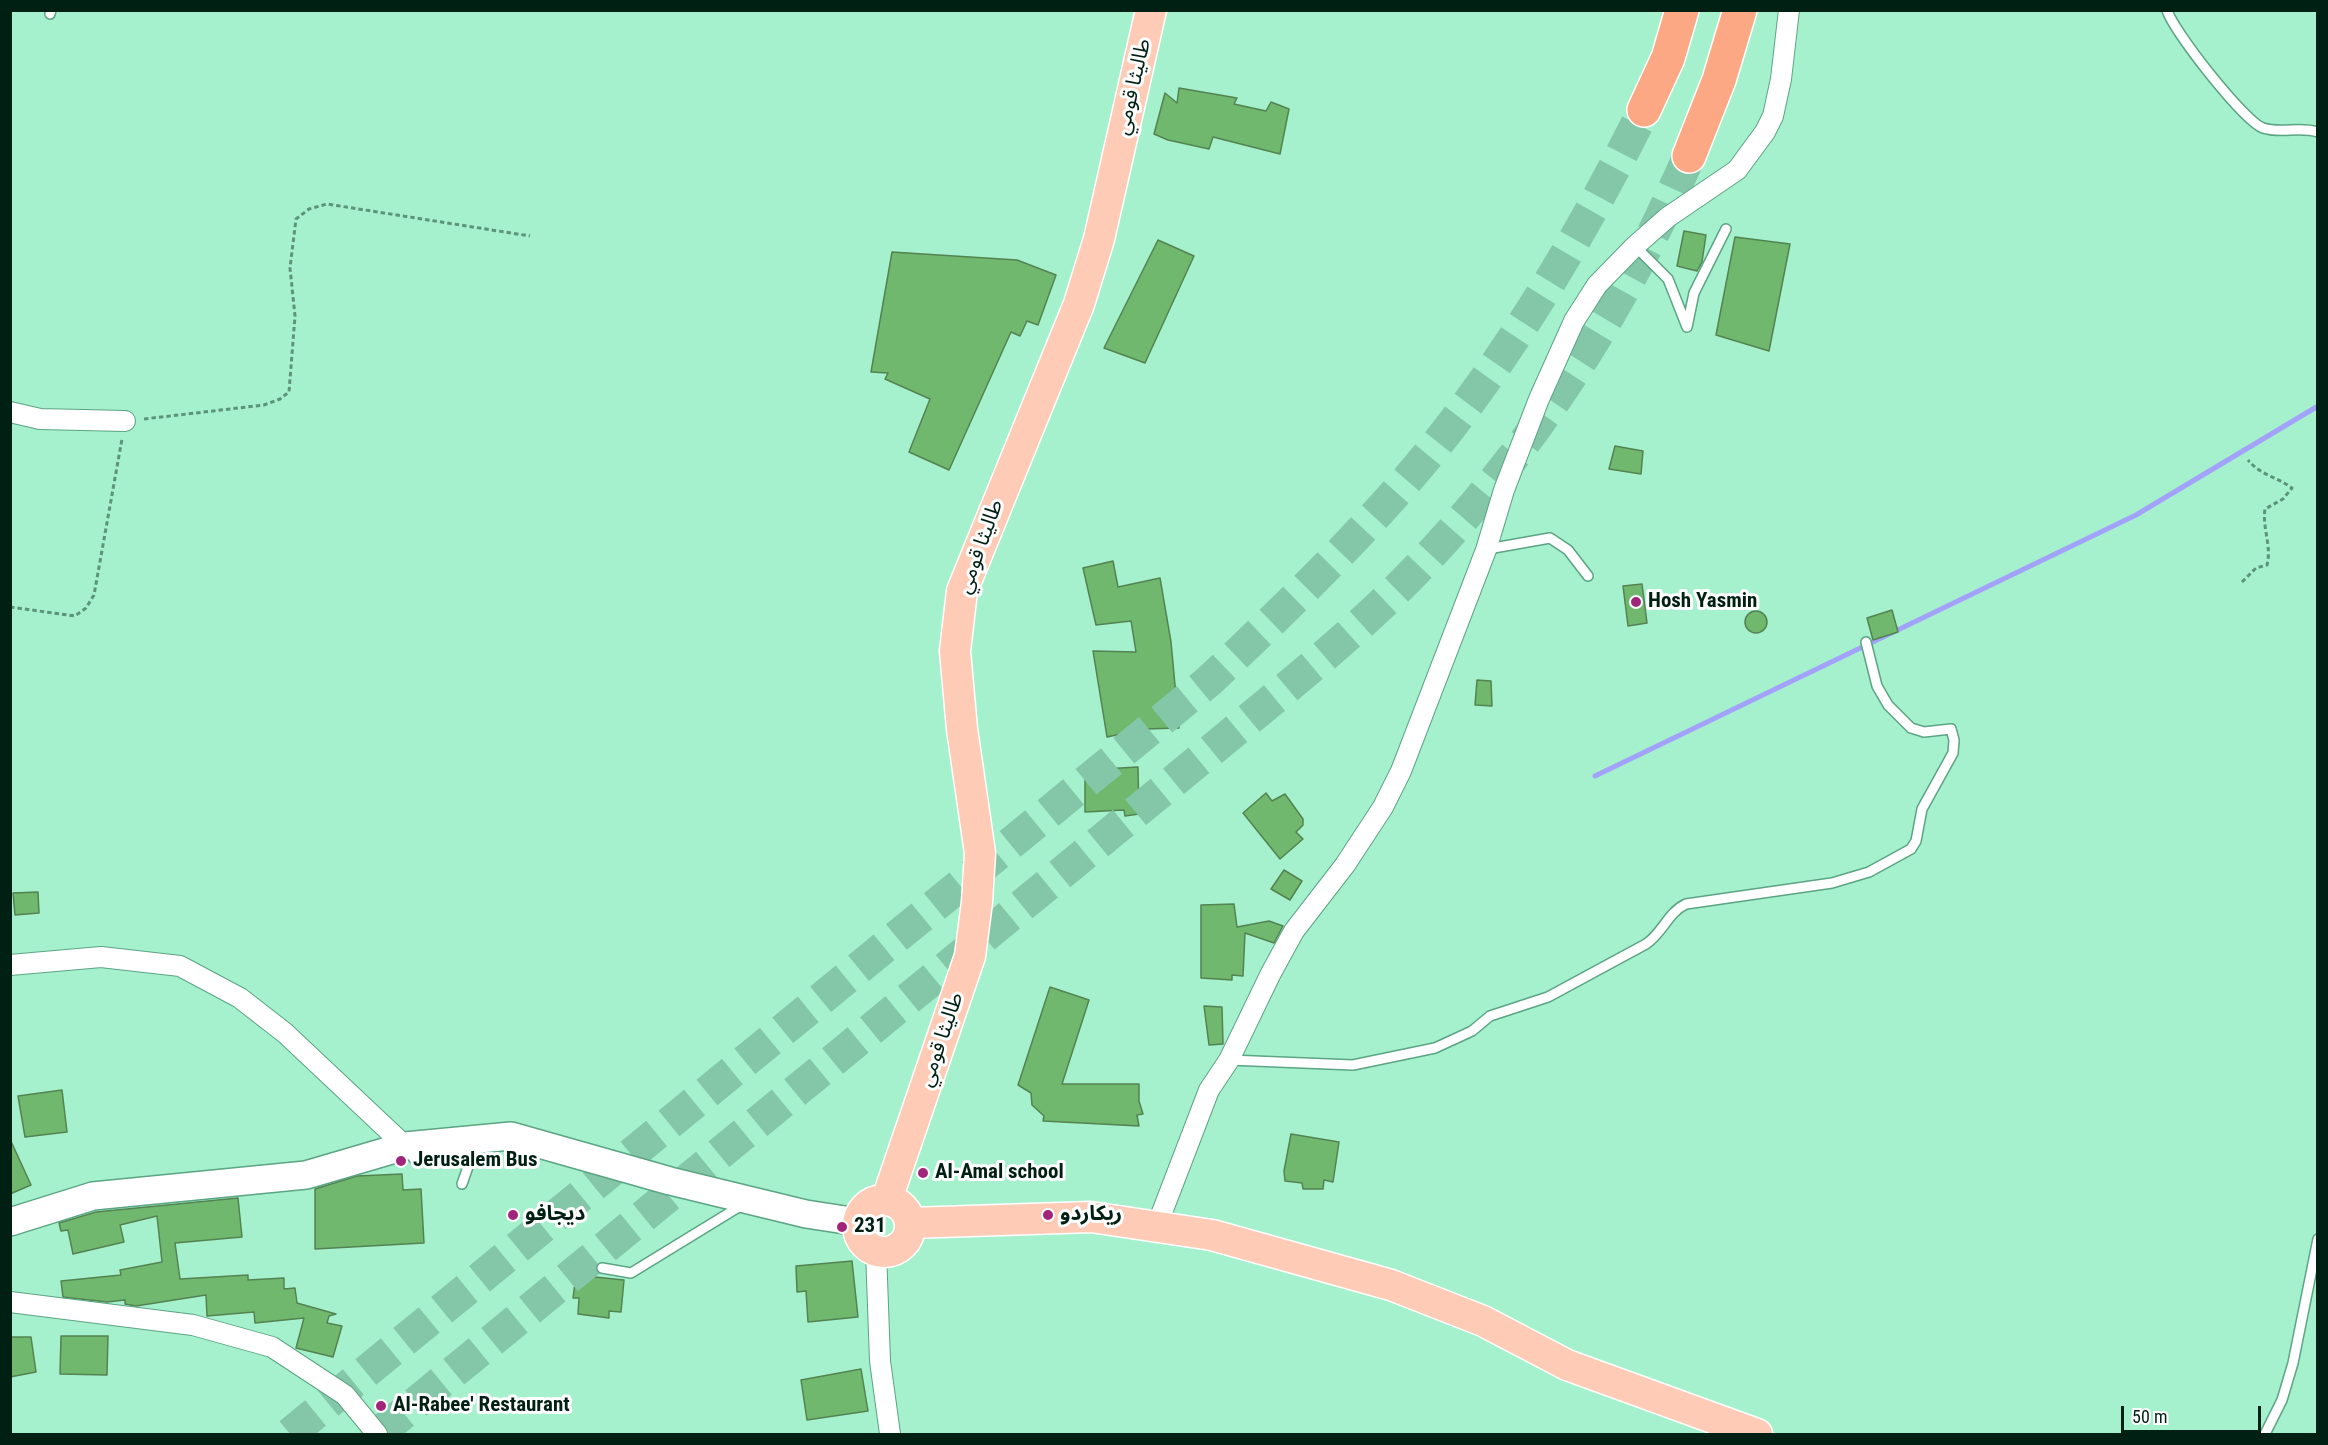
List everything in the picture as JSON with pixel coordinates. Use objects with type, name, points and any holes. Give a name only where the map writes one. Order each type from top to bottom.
[{"type":"highway","points":[[1644,110],[1668,58],[1682,10]]},
{"type":"highway","points":[[1689,156],[1719,80],[1740,10]]},
{"type":"main road","name":"طاليثا قومي","points":[[887,1199],[970,957],[978,902],[980,854],[962,729],[955,651],[962,591],[1079,304],[1099,239],[1151,10]]},
{"type":"main road","points":[[887,1199],[902,1206],[910,1223],[909,1236],[899,1248],[884,1252],[876,1251],[864,1243],[858,1222],[865,1208],[871,1203],[887,1199]]},
{"type":"main road","points":[[910,1223],[1092,1217],[1212,1235],[1391,1285],[1483,1321],[1567,1365],[1757,1434]]},
{"type":"street","points":[[1156,1228],[1209,1090],[1229,1060],[1294,930],[1345,865],[1383,807],[1401,771],[1486,550],[1504,490],[1539,399],[1574,321],[1597,285],[1635,246],[1668,217],[1737,170],[1765,132],[1773,116],[1781,79],[1789,10]]},
{"type":"street","points":[[10,412],[40,419],[125,421]]},
{"type":"street","points":[[10,965],[101,957],[180,966],[240,998],[285,1033],[405,1146]]},
{"type":"street","points":[[10,1222],[93,1196],[306,1175],[405,1146],[511,1136],[749,1200],[806,1214],[858,1222]]},
{"type":"street","points":[[876,1251],[880,1361],[890,1434]]},
{"type":"street","points":[[10,1302],[193,1325],[272,1347],[345,1395],[377,1434]]},
{"type":"lane","points":[[2167,10],[2171,23],[2198,61],[2260,127],[2274,131],[2300,128],[2318,132]]},
{"type":"lane","points":[[1635,246],[1668,279],[1687,327],[1694,292],[1726,229]]},
{"type":"lane","points":[[1486,550],[1550,538],[1568,550],[1588,576]]},
{"type":"lane","points":[[1229,1060],[1353,1065],[1436,1048],[1472,1031],[1490,1016],[1548,997],[1646,944],[1654,939],[1675,909],[1686,904],[1832,882],[1869,872],[1911,849],[1916,841],[1922,809],[1948,764],[1954,740],[1951,729],[1924,732],[1911,728],[1888,705],[1877,686],[1866,642]]},
{"type":"lane","points":[[405,1146],[415,1160],[471,1158],[462,1184]]},
{"type":"lane","points":[[602,1268],[631,1273],[749,1200]]},
{"type":"lane","points":[[2265,1434],[2287,1385],[2318,1239]]},
{"type":"path","points":[[10,607],[75,616],[86,608],[94,595],[125,421],[264,405],[280,399],[289,392],[295,316],[290,268],[292,240],[296,219],[309,209],[327,204],[530,236]]},
{"type":"path","points":[[2242,582],[2256,568],[2267,565],[2270,555],[2264,518],[2265,510],[2283,499],[2292,488],[2280,479],[2266,475],[2247,460]]},
{"type":"building","points":[[1179,88],[1237,98],[1234,104],[1266,111],[1271,102],[1289,109],[1280,154],[1213,137],[1209,149],[1168,140],[1154,134],[1165,93],[1177,103]]},
{"type":"building","points":[[1684,231],[1706,235],[1702,262],[1697,271],[1677,266]]},
{"type":"building","points":[[1735,237],[1790,244],[1769,351],[1716,335]]},
{"type":"building","points":[[1158,240],[1194,256],[1145,363],[1104,348]]},
{"type":"building","points":[[892,252],[1017,260],[1056,275],[1038,325],[1027,321],[1020,336],[1011,332],[949,470],[909,452],[930,399],[885,379],[888,373],[871,372]]},
{"type":"building","points":[[1615,446],[1643,451],[1641,474],[1609,469]]},
{"type":"building","points":[[1113,561],[1118,587],[1160,578],[1171,642],[1179,728],[1145,729],[1107,737],[1093,651],[1136,652],[1131,621],[1096,625],[1083,568]]},
{"type":"building","points":[[1642,584],[1647,623],[1628,626],[1623,586]]},
{"type":"building","points":[[1892,610],[1898,632],[1873,640],[1867,618]]},
{"type":"building","points":[[1756,611],[1764,614],[1767,622],[1764,630],[1756,633],[1748,630],[1745,622],[1748,614]]},
{"type":"building","points":[[1477,680],[1491,681],[1492,706],[1475,705]]},
{"type":"building","points":[[1138,767],[1139,814],[1125,816],[1124,810],[1085,812],[1085,770]]},
{"type":"building","points":[[1266,793],[1272,801],[1285,794],[1303,819],[1303,825],[1296,832],[1303,839],[1280,859],[1243,813]]},
{"type":"building","points":[[1284,870],[1302,881],[1290,900],[1271,889]]},
{"type":"building","points":[[38,892],[39,913],[15,915],[13,893]]},
{"type":"building","points":[[1234,904],[1237,927],[1269,921],[1283,926],[1274,943],[1245,933],[1243,976],[1232,975],[1232,980],[1201,978],[1201,905]]},
{"type":"building","points":[[1050,987],[1089,1000],[1062,1084],[1139,1084],[1139,1101],[1143,1114],[1137,1115],[1139,1126],[1043,1121],[1044,1116],[1032,1105],[1031,1093],[1018,1085]]},
{"type":"building","points":[[1204,1006],[1222,1007],[1223,1044],[1209,1045]]},
{"type":"building","points":[[62,1090],[67,1132],[25,1137],[18,1096]]},
{"type":"building","points":[[1291,1134],[1339,1142],[1333,1182],[1324,1180],[1323,1189],[1303,1189],[1302,1183],[1285,1181],[1284,1171]]},
{"type":"building","points":[[10,1139],[31,1185],[10,1194]]},
{"type":"building","points":[[402,1174],[403,1190],[421,1189],[424,1243],[315,1249],[315,1189],[357,1176]]},
{"type":"building","points":[[238,1198],[242,1237],[175,1243],[180,1279],[248,1275],[248,1280],[284,1278],[284,1289],[295,1288],[297,1303],[336,1314],[329,1316],[327,1323],[342,1326],[333,1357],[296,1348],[304,1318],[255,1323],[254,1312],[207,1316],[206,1295],[136,1306],[125,1304],[125,1300],[107,1302],[63,1297],[61,1281],[121,1275],[120,1270],[162,1262],[157,1216],[120,1225],[124,1242],[73,1254],[68,1230],[61,1231],[59,1223],[96,1212]]},
{"type":"building","points":[[852,1261],[858,1317],[808,1322],[806,1291],[797,1292],[796,1266]]},
{"type":"building","points":[[576,1275],[624,1280],[621,1312],[609,1311],[609,1318],[578,1314],[579,1298],[573,1298]]},
{"type":"building","points":[[61,1336],[108,1336],[107,1375],[60,1374]]},
{"type":"building","points":[[10,1337],[31,1337],[36,1372],[10,1377]]},
{"type":"building","points":[[861,1369],[868,1411],[807,1420],[801,1380]]},
{"type":"waterway","points":[[1595,776],[2136,515],[2318,406]]},
{"type":"tunnel","points":[[290,1434],[1209,681],[1270,622],[1389,500],[1473,397],[1501,358],[1552,277],[1600,195],[1644,110]]},
{"type":"tunnel","points":[[378,1434],[1225,739],[1373,613],[1461,521],[1538,424],[1605,322],[1663,213],[1689,156]]},
{"type":"place","name":"Hosh Yasmin","points":[[1636,602]]},
{"type":"place","name":"Jerusalem Bus","points":[[401,1161]]},
{"type":"place","name":"Al-Amal school","points":[[923,1173]]},
{"type":"place","name":"ديجافو","points":[[513,1215]]},
{"type":"place","name":"ريكاردو","points":[[1048,1215]]},
{"type":"place","name":"231","points":[[842,1227]]},
{"type":"place","name":"Al-Rabee' Restaurant","points":[[381,1406]]}]
